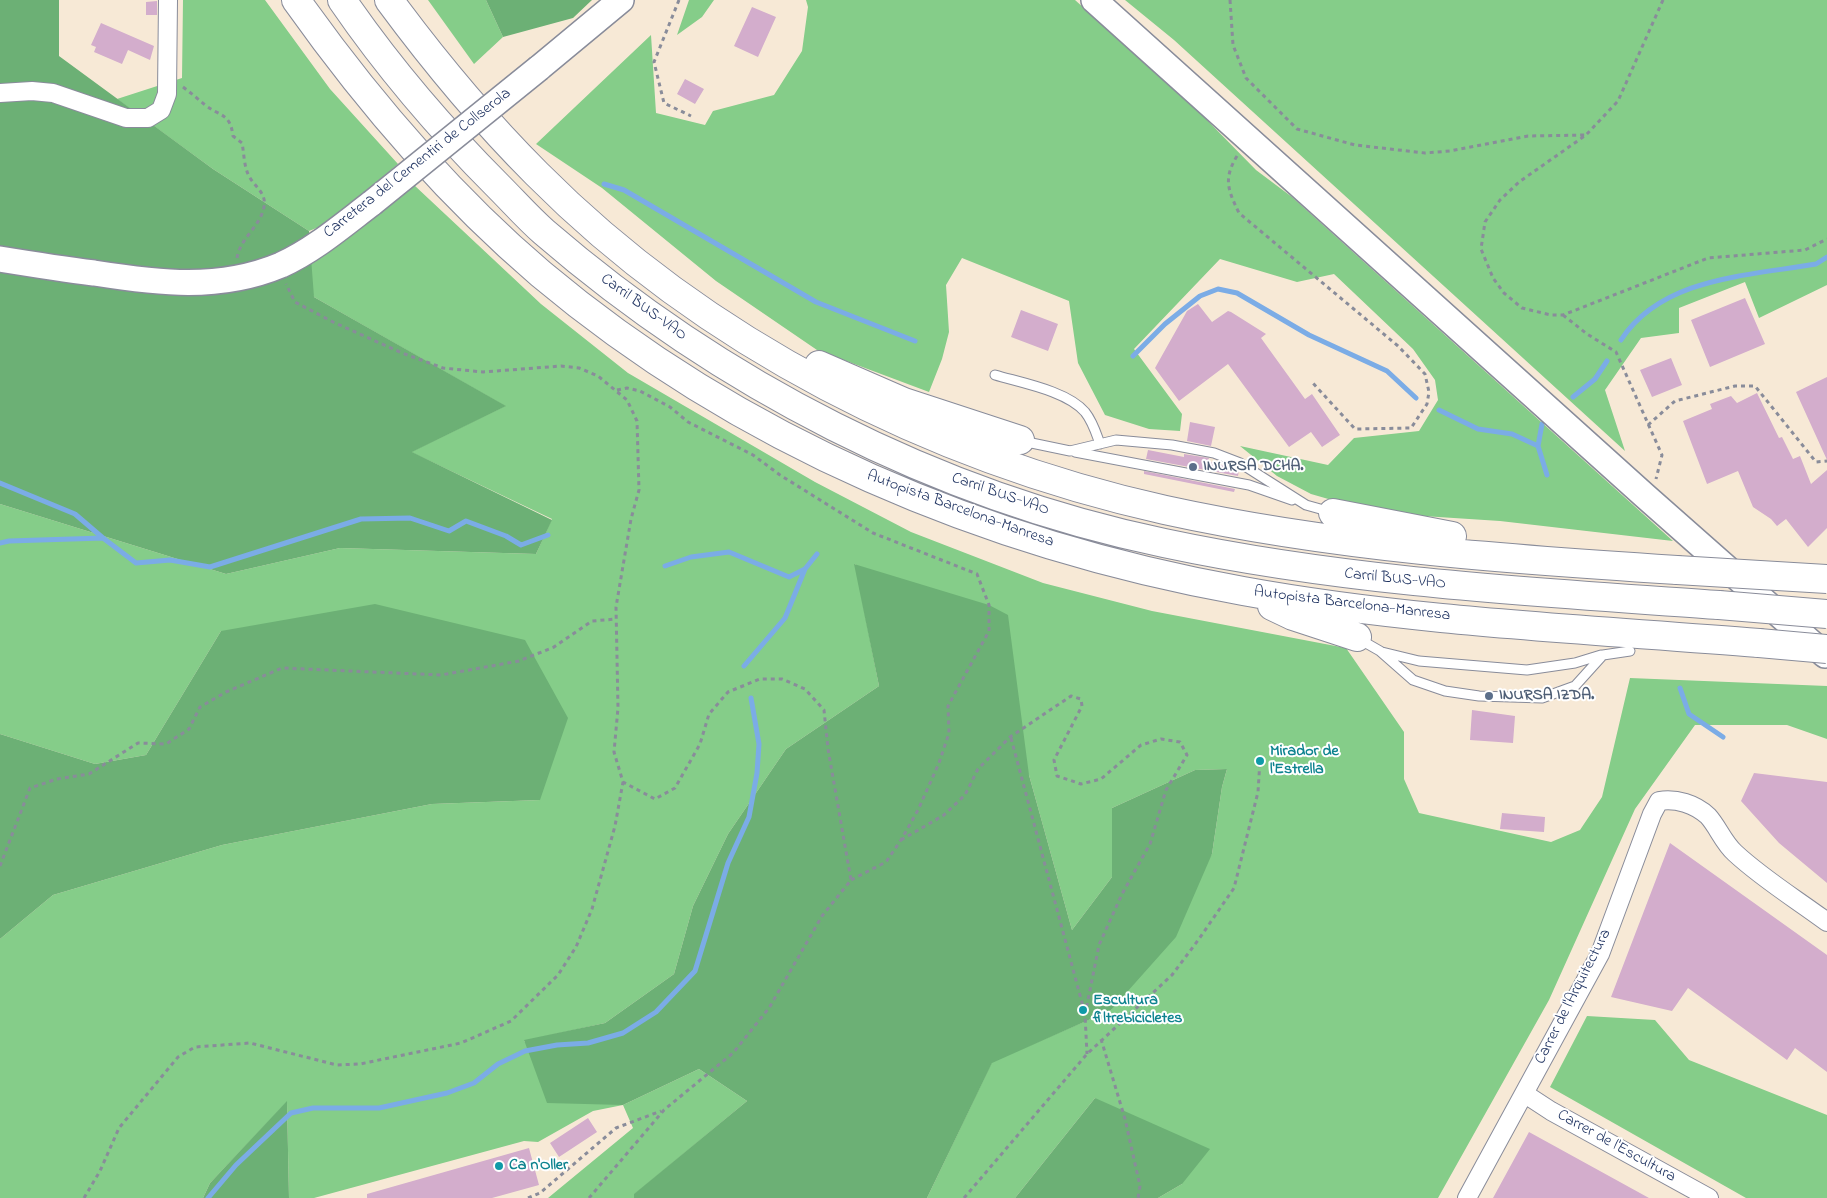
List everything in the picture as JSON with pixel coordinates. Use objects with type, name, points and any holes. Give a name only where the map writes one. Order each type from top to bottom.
[{"type":"highway","name":"Autopista Barcelona-Manresa","points":[[296,0],[346,69],[392,125],[473,211],[541,273],[607,326],[676,374],[757,422],[822,456],[900,492],[1042,542],[1135,569],[1241,591],[1389,612],[1766,649],[1827,649]]},
{"type":"highway","name":"Carril BUS-VAO","points":[[342,0],[375,45],[434,118],[542,230],[679,335],[757,386],[888,452],[999,497],[1162,543],[1381,579],[1487,590],[1827,614]]},
{"type":"highway","points":[[389,0],[455,85],[539,177],[636,260],[736,333],[846,396],[923,432],[1001,462],[1121,499],[1213,520],[1370,545],[1578,564],[1827,579]]},
{"type":"highway","points":[[736,333],[856,380],[904,402],[1020,440]]},
{"type":"highway","points":[[1334,513],[1420,532],[1470,539],[1578,564]]},
{"type":"highway","points":[[1241,591],[1293,616],[1357,637]]},
{"type":"highway","points":[[1630,651],[1719,658],[1766,649],[1827,655]]},
{"type":"main road","name":"Carretera del Cementiri de Collserola","points":[[7,260],[149,282],[186,284],[241,278],[282,264],[327,237],[372,204],[621,0]]},
{"type":"main road","points":[[1094,0],[1645,496],[1827,655]]},
{"type":"street","points":[[0,93],[32,90],[53,93],[126,118],[148,118],[161,110],[167,94],[168,0]]},
{"type":"street","name":"Carrer de l'Arquitectura","points":[[1467,1198],[1600,954],[1652,814],[1659,802],[1672,798],[1690,804],[1708,816],[1719,835],[1734,852],[1827,922]]},
{"type":"street","name":"Carrer de l'Escultura","points":[[1525,1094],[1551,1111],[1708,1198]]},
{"type":"lane","points":[[995,375],[1064,397],[1075,403],[1091,421],[1100,444]]},
{"type":"lane","points":[[1020,440],[1250,485],[1334,513]]},
{"type":"lane","points":[[1070,451],[1116,440],[1172,445],[1214,453],[1240,463],[1306,505]]},
{"type":"lane","points":[[1357,637],[1380,652],[1413,680],[1446,691],[1479,696],[1542,698],[1575,686],[1603,655]]},
{"type":"lane","points":[[1380,652],[1419,661],[1527,670],[1575,663],[1603,655],[1630,651]]},
{"type":"path","points":[[679,0],[654,62],[664,103],[691,116]]},
{"type":"path","points":[[1230,0],[1232,45],[1246,78],[1297,129],[1355,145],[1425,154],[1528,136],[1586,135]]},
{"type":"path","points":[[1664,0],[1618,101],[1586,135],[1519,182],[1500,200],[1485,222],[1481,248],[1493,278],[1504,293],[1522,308],[1551,315],[1563,315],[1708,258],[1805,250],[1827,239]]},
{"type":"path","points":[[168,77],[207,106],[226,117],[231,126],[233,136],[242,143],[248,173],[262,190],[264,207],[259,218],[239,247],[236,261],[241,278]]},
{"type":"path","points":[[1254,145],[1237,156],[1228,171],[1229,192],[1239,213],[1398,346],[1425,374],[1430,392],[1428,404],[1411,428],[1355,429],[1311,381]]},
{"type":"path","points":[[84,1198],[100,1171],[120,1128],[178,1057],[195,1047],[250,1043],[337,1065],[384,1060],[461,1043],[511,1021],[558,976],[576,947],[592,909],[615,826],[623,782],[614,752],[618,708],[616,607],[631,519],[639,490],[637,421],[627,400],[598,376],[579,368],[561,366],[483,372],[455,370],[443,368],[402,353],[332,322],[295,302],[283,277],[282,264]]},
{"type":"path","points":[[1563,315],[1616,352],[1662,455],[1654,484],[1645,496]]},
{"type":"path","points":[[1648,425],[1675,401],[1736,386],[1755,386],[1816,462],[1827,461]]},
{"type":"path","points":[[589,1198],[664,1110],[733,1053],[770,1008],[822,916],[851,880],[886,862],[918,810],[949,733],[948,706],[989,631],[989,605],[977,574],[873,533],[753,455],[688,422],[670,407],[640,391],[627,388],[616,390]]},
{"type":"path","points":[[0,866],[30,788],[57,779],[89,774],[138,743],[166,744],[189,729],[200,707],[226,692],[282,668],[441,675],[519,661],[554,647],[592,621],[616,619]]},
{"type":"path","points":[[623,782],[655,799],[675,788],[700,744],[709,714],[728,692],[760,679],[782,679],[805,689],[824,710],[828,749],[851,880]]},
{"type":"path","points":[[901,840],[944,815],[965,795],[978,769],[1010,737],[1071,696],[1081,699],[1082,706],[1054,760],[1057,776],[1080,784],[1101,779],[1141,745],[1161,739],[1180,742],[1187,755],[1166,790],[1150,844],[1122,894],[1099,945],[1085,1015],[1086,1054]]},
{"type":"path","points":[[1010,737],[1085,1015]]},
{"type":"path","points":[[964,1198],[1086,1054],[1172,976],[1200,939],[1234,888],[1258,792],[1260,760]]},
{"type":"path","points":[[1101,1039],[1125,1118],[1140,1186],[1138,1198]]},
{"type":"path","points":[[528,1198],[540,1193],[616,1128],[664,1110]]},
{"type":"green space","points":[[0,0],[59,0],[59,56],[213,169],[309,231],[314,297],[506,406],[412,452],[552,520],[536,554],[340,548],[226,574],[0,504]]},
{"type":"green space","points":[[183,0],[265,0],[330,89],[398,164],[329,223],[309,231],[213,169],[117,99],[182,78]]},
{"type":"green space","points":[[428,0],[486,0],[503,37],[474,64]]},
{"type":"green space","points":[[486,0],[592,0],[573,18],[503,37]]},
{"type":"green space","points":[[689,0],[714,0],[702,17],[677,35]]},
{"type":"green space","points":[[806,0],[1075,0],[1200,113],[1256,170],[1292,197],[1673,541],[1500,521],[1377,513],[1311,494],[1277,476],[1240,446],[1328,465],[1354,438],[1419,431],[1438,400],[1435,380],[1413,349],[1334,274],[1297,282],[1220,259],[1134,349],[1182,414],[1180,431],[1149,429],[1105,415],[1078,363],[1069,301],[962,258],[946,285],[949,332],[942,359],[929,392],[817,350],[716,281],[602,188],[536,144],[651,35],[656,113],[705,125],[713,111],[774,95],[802,51],[808,7]]},
{"type":"green space","points":[[1125,0],[1827,0],[1827,285],[1759,318],[1745,282],[1679,308],[1679,333],[1641,338],[1605,390],[1625,451],[1174,40]]},
{"type":"green space","points":[[414,185],[541,304],[628,373],[815,482],[911,532],[1043,583],[1152,611],[1346,648],[1404,732],[1404,779],[1419,813],[1551,842],[1580,830],[1602,797],[1630,678],[1827,686],[1827,739],[1787,725],[1695,725],[1635,809],[1549,1000],[1438,1198],[1158,1198],[1182,1184],[1095,1098],[1015,1198],[927,1198],[992,1062],[1111,1010],[1212,854],[1222,787],[1227,769],[1195,770],[1112,808],[1112,877],[1072,930],[1029,775],[855,564],[879,686],[786,749],[728,834],[693,906],[674,974],[605,1023],[524,1041],[623,1105],[593,1111],[538,1142],[524,1141],[314,1198],[289,1198],[287,1102],[210,1183],[203,1198],[0,1198],[0,939],[53,895],[222,845],[432,804],[540,800],[221,631],[146,755],[95,764],[0,734],[0,504],[226,574],[340,548],[536,554],[552,519],[411,452],[505,406],[314,297],[300,265],[363,226]]},
{"type":"green space","points":[[854,564],[989,605],[1008,615],[1029,775],[1072,930],[1112,877],[1112,808],[1195,770],[1227,769],[1222,787],[1212,854],[1176,937],[1111,1010],[992,1063],[927,1198],[634,1198],[634,1194],[747,1101],[699,1069],[623,1105],[547,1103],[524,1040],[605,1023],[674,974],[693,906],[728,834],[786,749],[879,686]]},
{"type":"green space","points":[[375,604],[525,640],[568,718],[540,800],[432,804],[222,845],[53,895],[0,939],[0,734],[95,764],[146,755],[221,631]]},
{"type":"green space","points":[[1587,1016],[1655,1020],[1689,1060],[1827,1115],[1827,1198],[1746,1198],[1550,1087]]},
{"type":"green space","points":[[699,1069],[747,1101],[635,1194],[634,1198],[548,1198],[633,1128],[623,1105]]},
{"type":"green space","points":[[1095,1098],[1210,1149],[1182,1184],[1158,1198],[1015,1198]]},
{"type":"green space","points":[[287,1101],[289,1198],[203,1198],[210,1183]]},
{"type":"building","points":[[157,1],[157,15],[146,15],[146,2]]},
{"type":"building","points":[[752,7],[776,17],[758,57],[734,46]]},
{"type":"building","points":[[101,23],[154,46],[150,60],[128,50],[122,64],[94,52],[96,47],[91,45]]},
{"type":"building","points":[[685,79],[704,89],[695,104],[677,94]]},
{"type":"building","points":[[1745,298],[1765,344],[1710,367],[1691,320]]},
{"type":"building","points":[[1198,304],[1212,322],[1228,311],[1266,334],[1261,338],[1305,399],[1312,394],[1340,435],[1322,447],[1311,432],[1289,447],[1228,364],[1179,401],[1155,368],[1187,311]]},
{"type":"building","points":[[1021,310],[1058,324],[1048,351],[1011,337]]},
{"type":"building","points":[[1671,358],[1682,385],[1652,397],[1640,370]]},
{"type":"building","points":[[1827,377],[1827,460],[1796,392]]},
{"type":"building","points":[[1757,393],[1779,438],[1782,437],[1793,459],[1800,456],[1811,484],[1827,470],[1827,528],[1808,547],[1786,519],[1777,526],[1771,519],[1753,507],[1738,471],[1707,484],[1683,421],[1712,409],[1710,404],[1731,396],[1737,403]]},
{"type":"building","points":[[1190,422],[1215,427],[1211,446],[1187,441]]},
{"type":"building","points":[[1148,450],[1184,457],[1184,454],[1209,458],[1208,461],[1239,470],[1238,476],[1146,459]]},
{"type":"building","points":[[1144,471],[1235,489],[1234,492],[1144,474]]},
{"type":"building","points":[[1472,710],[1515,716],[1513,743],[1470,740]]},
{"type":"building","points":[[1754,773],[1827,782],[1827,883],[1779,843],[1741,801]]},
{"type":"building","points":[[1502,813],[1545,817],[1544,832],[1500,829]]},
{"type":"building","points":[[1670,843],[1827,955],[1827,1072],[1795,1048],[1787,1060],[1688,988],[1672,1011],[1611,997]]},
{"type":"building","points":[[588,1118],[597,1132],[559,1157],[550,1143]]},
{"type":"building","points":[[1529,1132],[1649,1198],[1493,1198]]},
{"type":"building","name":"Ca n'Oller","points":[[529,1148],[539,1185],[492,1198],[367,1198],[367,1194]]},
{"type":"waterway","points":[[604,184],[624,190],[816,302],[915,341]]},
{"type":"waterway","points":[[1621,340],[1638,319],[1659,303],[1683,291],[1735,277],[1816,264],[1827,257]]},
{"type":"waterway","points":[[1133,356],[1165,324],[1200,296],[1218,289],[1237,293],[1309,335],[1387,371],[1416,398]]},
{"type":"waterway","points":[[1573,397],[1595,379],[1607,361]]},
{"type":"waterway","points":[[1439,410],[1478,429],[1512,434],[1538,446]]},
{"type":"waterway","points":[[1542,424],[1538,446],[1547,475]]},
{"type":"waterway","points":[[0,483],[75,514],[103,538]]},
{"type":"waterway","points":[[0,543],[9,541],[103,538],[136,563],[170,560],[210,567],[361,519],[410,518],[449,531],[466,521],[506,536],[521,545],[548,535]]},
{"type":"waterway","points":[[665,566],[691,557],[729,552],[789,577],[805,569]]},
{"type":"waterway","points":[[744,666],[785,618],[805,569],[817,554]]},
{"type":"waterway","points":[[1680,688],[1689,714],[1723,737]]},
{"type":"waterway","points":[[208,1198],[236,1165],[291,1113],[313,1108],[379,1108],[447,1093],[474,1083],[498,1064],[525,1051],[557,1045],[588,1043],[623,1033],[656,1012],[695,971],[728,863],[749,817],[757,773],[759,744],[751,698]]},
{"type":"place","name":"INURSA DCHA.","points":[[1193,467]]},
{"type":"place","name":"INURSA IZDA.","points":[[1489,696]]},
{"type":"place","name":"Mirador de l'Estrella","points":[[1260,761]]},
{"type":"place","name":"Escultura filtrebicicletes","points":[[1083,1010]]},
{"type":"place","name":"Ca n'Oller","points":[[499,1166]]}]
